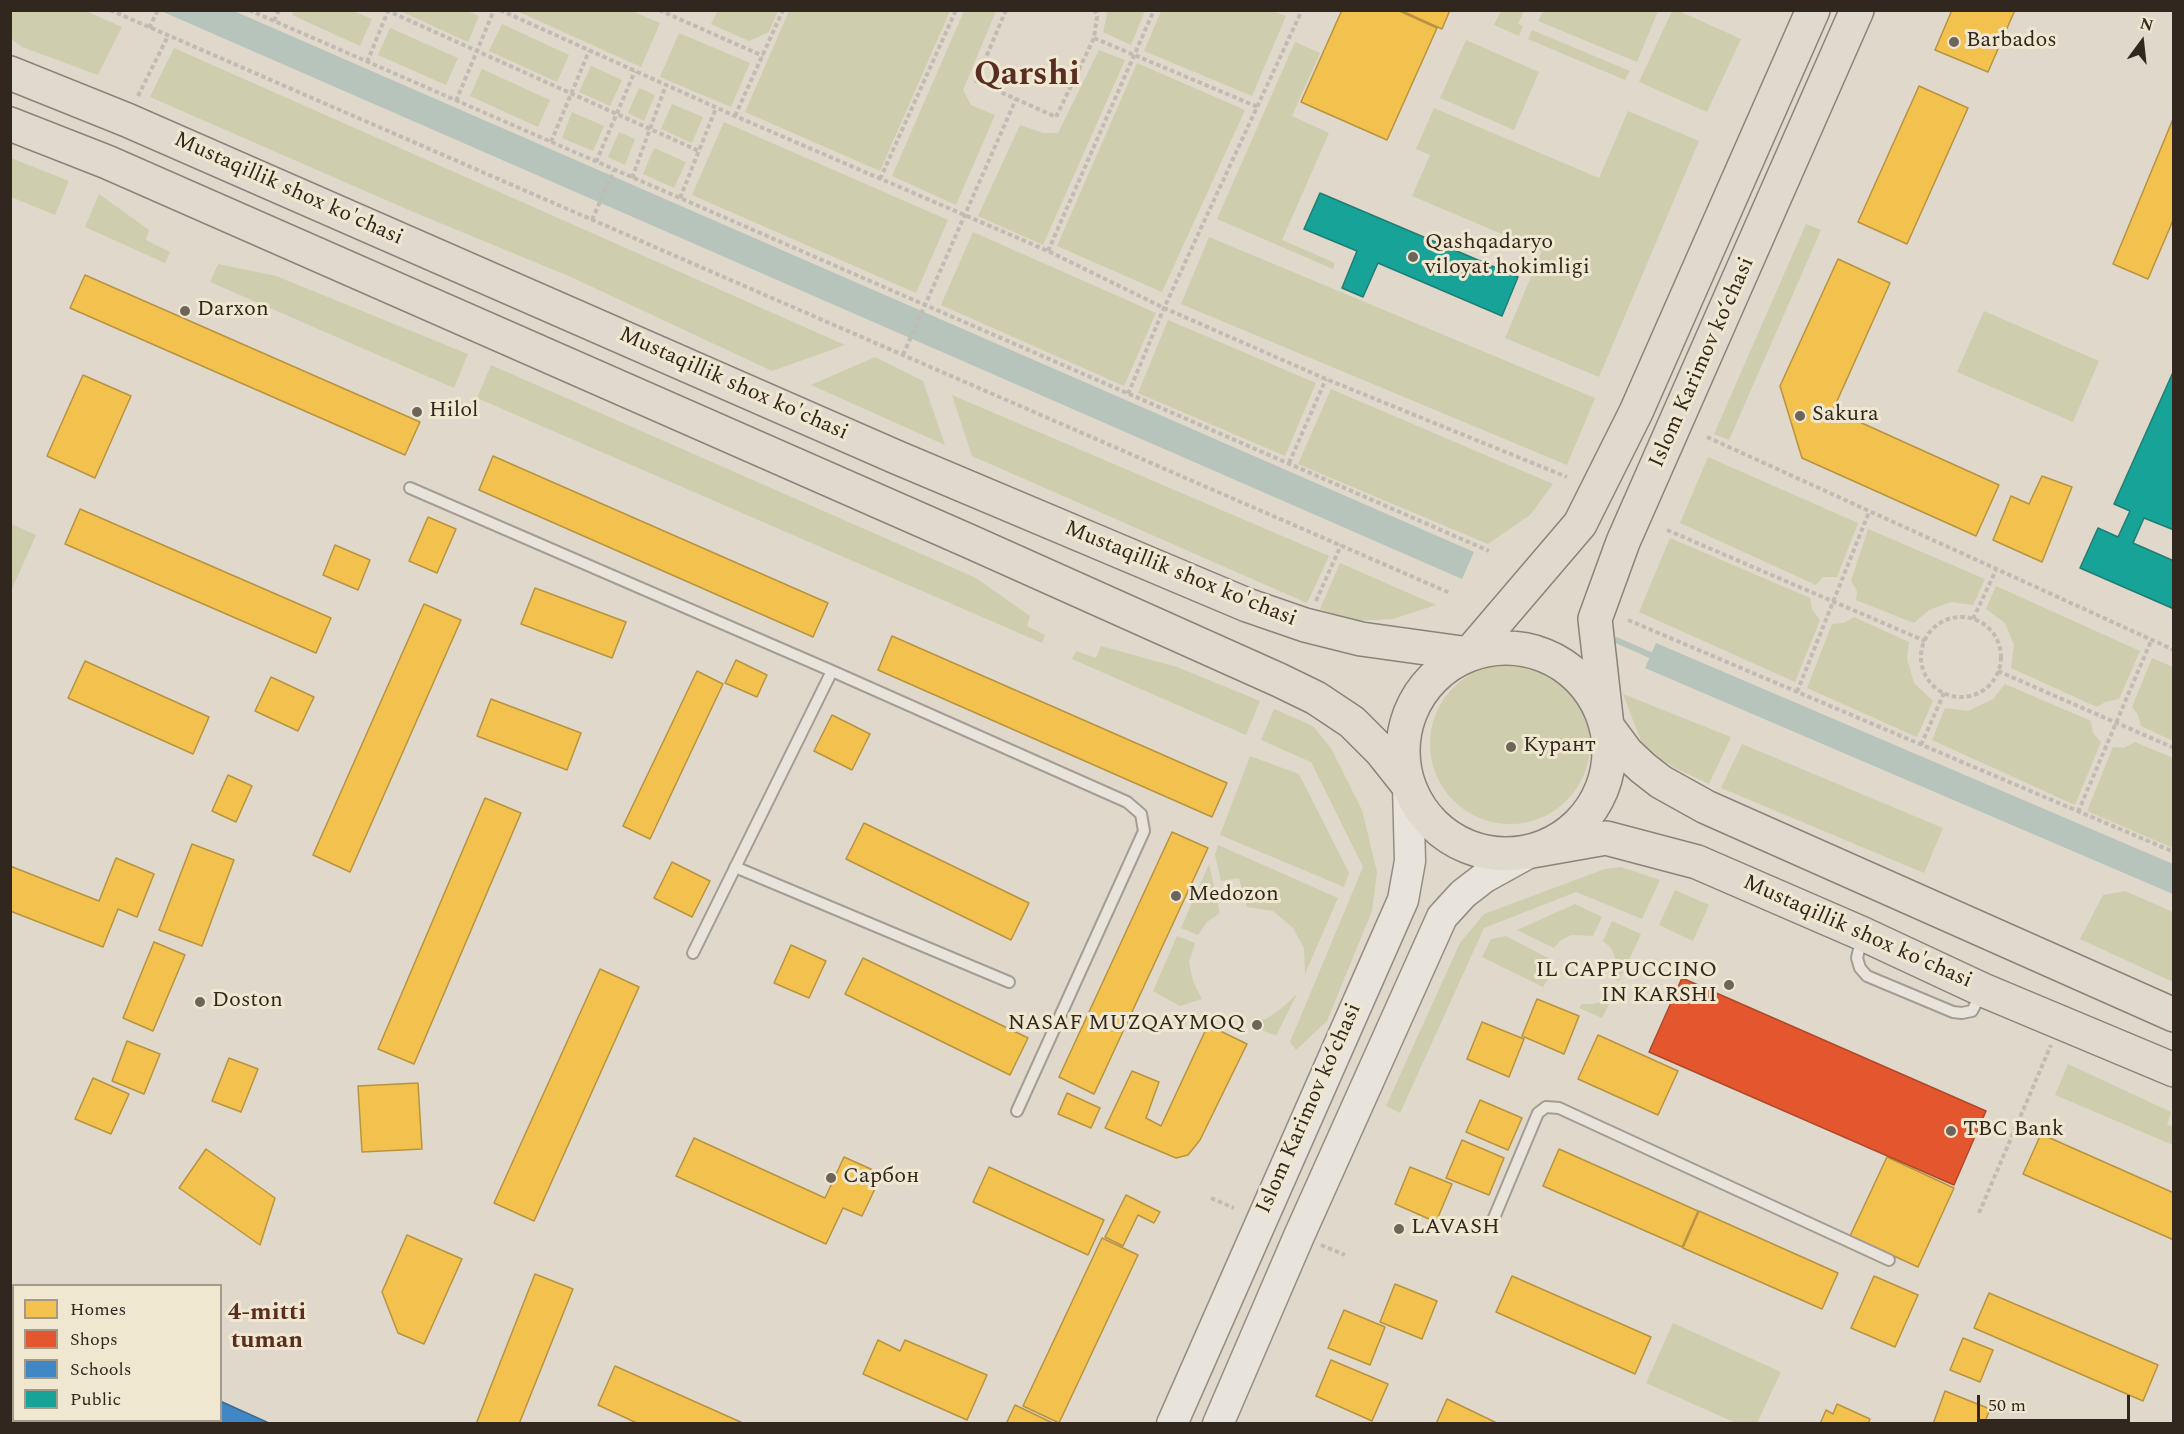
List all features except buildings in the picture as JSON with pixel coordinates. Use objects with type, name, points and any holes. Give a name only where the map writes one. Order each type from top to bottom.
[{"type":"main road","name":"Islom Karimov ko‘chasi","points":[[1469,654],[1580,524],[1636,412],[1814,10]]},
{"type":"main road","name":"Islom Karimov ko‘chasi","points":[[1607,726],[1595,619],[1623,542],[1857,10]]},
{"type":"main road","name":"Mustaqillik shox ko'chasi","points":[[10,73],[127,120],[896,457],[1247,605],[1305,625],[1361,639],[1469,654]]},
{"type":"main road","points":[[10,124],[107,162],[971,542],[1316,698],[1352,722],[1381,751],[1408,785],[1423,812],[1444,834],[1472,848],[1502,854],[1532,851],[1562,838],[1586,817],[1603,789],[1610,758],[1607,726]]},
{"type":"main road","points":[[1408,785],[1402,753],[1406,722],[1420,693],[1441,670],[1469,654],[1503,647],[1538,652],[1569,668],[1593,694],[1607,726],[1627,753],[1661,782],[1698,804],[2174,1015]]},
{"type":"main road","name":"Islom Karimov ko‘chasi","points":[[1172,1424],[1403,900],[1410,861],[1408,785]]},
{"type":"main road","name":"Mustaqillik shox ko'chasi","points":[[1532,851],[1606,838],[1697,862],[1863,934],[1983,990],[2174,1071]]},
{"type":"main road","name":"Islom Karimov ko‘chasi","points":[[1218,1424],[1299,1236],[1442,917],[1463,894],[1485,877],[1532,851]]},
{"type":"lane","points":[[410,488],[1127,802],[1141,814],[1144,831],[1017,1111]]},
{"type":"lane","points":[[693,953],[832,671]]},
{"type":"lane","points":[[735,867],[1009,982]]},
{"type":"lane","points":[[1491,1225],[1538,1113],[1546,1107],[1558,1108],[1889,1260]]},
{"type":"path","points":[[110,10],[1450,593]]},
{"type":"path","points":[[150,28],[158,10]]},
{"type":"path","points":[[249,10],[1489,550]]},
{"type":"path","points":[[274,21],[279,10]]},
{"type":"path","points":[[456,101],[494,10]]},
{"type":"path","points":[[500,10],[716,108],[1048,251],[1164,308],[1326,379],[1566,477]]},
{"type":"path","points":[[659,10],[763,56]]},
{"type":"path","points":[[735,116],[783,10]]},
{"type":"path","points":[[880,178],[956,10]]},
{"type":"path","points":[[1006,10],[976,81],[1056,117],[1094,38],[1097,17],[1095,10]]},
{"type":"path","points":[[1048,251],[1154,10]]},
{"type":"path","points":[[1128,394],[1164,308],[1302,10]]},
{"type":"path","points":[[366,62],[388,11],[699,151]]},
{"type":"path","points":[[135,102],[168,36]]},
{"type":"path","points":[[1094,38],[1258,106]]},
{"type":"path","points":[[551,142],[589,51]]},
{"type":"path","points":[[596,162],[635,71]]},
{"type":"path","points":[[632,178],[666,85]]},
{"type":"path","points":[[903,355],[1016,99]]},
{"type":"path","points":[[680,198],[716,108]]},
{"type":"path","points":[[592,220],[614,170]]},
{"type":"path","points":[[1289,464],[1326,379]]},
{"type":"path","points":[[1707,437],[2174,650]]},
{"type":"path","points":[[1797,692],[1869,512]]},
{"type":"path","points":[[1666,530],[1925,641]]},
{"type":"path","points":[[1316,601],[1341,545]]},
{"type":"path","points":[[1973,619],[1996,570]]},
{"type":"path","points":[[1960,616],[1973,619],[1985,625],[1994,634],[2001,658],[1998,671],[1987,686],[1970,695],[1957,696],[1944,693],[1925,675],[1921,662],[1925,641],[1935,626],[1947,619],[1960,616]]},
{"type":"path","points":[[1628,620],[2174,852]]},
{"type":"path","points":[[2078,812],[2151,641]]},
{"type":"path","points":[[1998,671],[2174,748]]},
{"type":"path","points":[[1921,745],[1944,693]]},
{"type":"path","points":[[1979,1213],[2061,1022]]},
{"type":"path","points":[[1211,1198],[1234,1208]]},
{"type":"path","points":[[1318,1244],[1345,1255]]},
{"type":"green space","points":[[11,10],[86,11],[122,27],[98,75],[22,47],[11,39]]},
{"type":"green space","points":[[718,10],[778,11],[769,32],[749,41],[711,24]]},
{"type":"green space","points":[[1543,10],[1658,11],[1637,62],[1538,21]]},
{"type":"green space","points":[[294,11],[353,11],[372,19],[360,46],[292,15]]},
{"type":"green space","points":[[400,11],[467,11],[479,16],[468,42]]},
{"type":"green space","points":[[517,11],[632,11],[660,23],[641,67]]},
{"type":"green space","points":[[789,11],[950,11],[880,171],[745,112]]},
{"type":"green space","points":[[964,11],[996,11],[963,90],[971,105],[995,115],[956,205],[892,176]]},
{"type":"green space","points":[[1106,11],[1145,11],[1131,45],[1103,32]]},
{"type":"green space","points":[[1161,11],[1273,11],[1286,16],[1252,96],[1144,51]]},
{"type":"green space","points":[[1501,11],[1524,11],[1518,24],[1523,26],[1519,36],[1494,25]]},
{"type":"green space","points":[[1672,11],[1679,11],[1741,39],[1707,112],[1639,82]]},
{"type":"green space","points":[[502,24],[569,55],[557,82],[489,51]]},
{"type":"green space","points":[[390,28],[458,58],[446,85],[378,55]]},
{"type":"green space","points":[[1532,30],[1630,71],[1625,80],[1528,39]]},
{"type":"green space","points":[[679,33],[750,63],[731,107],[660,77]]},
{"type":"green space","points":[[1466,40],[1539,72],[1514,130],[1440,98]]},
{"type":"green space","points":[[1295,42],[1320,53],[1292,116],[1329,133],[1282,240],[1335,263],[1333,269],[1217,219]]},
{"type":"green space","points":[[174,48],[845,345],[772,371],[571,277],[411,211],[150,97]]},
{"type":"green space","points":[[1099,50],[1125,60],[1043,245],[978,216],[1020,125],[1043,133],[1058,133]]},
{"type":"green space","points":[[1137,63],[1245,110],[1162,292],[1057,246]]},
{"type":"green space","points":[[591,66],[622,80],[610,106],[579,92]]},
{"type":"green space","points":[[482,69],[550,100],[538,127],[470,96]]},
{"type":"green space","points":[[639,88],[655,95],[644,121],[628,113]]},
{"type":"green space","points":[[672,104],[703,117],[692,143],[661,129]]},
{"type":"green space","points":[[1434,108],[1599,178],[1628,111],[1699,141],[1599,377],[1505,338],[1542,251],[1412,196],[1430,155],[1416,149]]},
{"type":"green space","points":[[572,112],[604,126],[593,151],[562,138]]},
{"type":"green space","points":[[724,122],[948,220],[916,293],[692,195]]},
{"type":"green space","points":[[619,132],[635,139],[625,165],[608,157]]},
{"type":"green space","points":[[654,148],[686,162],[674,188],[643,174]]},
{"type":"green space","points":[[11,158],[69,181],[55,215],[11,197]]},
{"type":"green space","points":[[99,194],[149,230],[146,240],[170,252],[165,263],[85,227]]},
{"type":"green space","points":[[1806,224],[1821,230],[1729,440],[1714,434]]},
{"type":"green space","points":[[973,232],[1156,313],[1124,386],[941,305]]},
{"type":"green space","points":[[1209,237],[1595,398],[1567,465],[1181,304]]},
{"type":"green space","points":[[218,264],[276,276],[468,354],[454,388],[210,282]]},
{"type":"green space","points":[[1984,311],[2099,361],[2073,422],[1957,372]]},
{"type":"green space","points":[[1168,320],[1316,383],[1285,456],[1138,393]]},
{"type":"green space","points":[[875,357],[923,381],[945,445],[811,385]]},
{"type":"green space","points":[[491,365],[976,578],[1030,616],[1027,626],[1045,635],[1042,643],[477,398]]},
{"type":"green space","points":[[1331,389],[1553,484],[1530,515],[1488,544],[1298,464]]},
{"type":"green space","points":[[952,395],[1329,556],[1307,603],[972,456]]},
{"type":"green space","points":[[1708,457],[1858,523],[1837,577],[1823,577],[1816,585],[1680,523]]},
{"type":"green space","points":[[11,524],[36,535],[11,591]]},
{"type":"green space","points":[[1868,529],[1985,579],[1973,605],[1951,602],[1929,610],[1914,623],[1856,600],[1857,591],[1851,581]]},
{"type":"green space","points":[[1670,538],[1810,598],[1812,609],[1820,620],[1795,682],[1639,612]]},
{"type":"green space","points":[[1340,563],[1436,605],[1393,619],[1353,621],[1320,609]]},
{"type":"green space","points":[[1996,586],[2140,651],[2119,699],[2105,702],[2097,707],[2011,668],[2014,645],[2005,623],[1986,609]]},
{"type":"green space","points":[[1854,617],[1909,642],[1907,659],[1914,683],[1933,701],[1917,737],[1807,688],[1832,624],[1844,623]]},
{"type":"green space","points":[[1101,646],[1177,667],[1260,701],[1246,735],[1072,659],[1076,651],[1096,658]]},
{"type":"green space","points":[[2152,658],[2173,667],[2173,741],[2141,726],[2138,715],[2132,707]]},
{"type":"green space","points":[[1510,664],[1541,670],[1567,687],[1584,713],[1590,744],[1584,775],[1567,801],[1541,818],[1510,824],[1479,818],[1453,801],[1436,775],[1430,744],[1436,713],[1453,687],[1479,670]]},
{"type":"green space","points":[[2005,684],[2091,721],[2093,733],[2101,742],[2075,805],[1932,740],[1945,708],[1968,711],[1993,699]]},
{"type":"green space","points":[[1623,694],[1731,737],[1709,784],[1675,768],[1644,749]]},
{"type":"green space","points":[[1274,709],[1313,726],[1331,748],[1362,810],[1377,872],[1372,911],[1327,1021],[1296,1050],[1290,1042],[1363,867],[1311,762],[1261,740]]},
{"type":"green space","points":[[2135,742],[2173,758],[2173,848],[2087,811],[2113,747],[2124,748]]},
{"type":"green space","points":[[1742,744],[1943,828],[1924,873],[1721,788]]},
{"type":"green space","points":[[1250,756],[1299,774],[1349,873],[1344,887],[1220,835]]},
{"type":"green space","points":[[1218,845],[1338,898],[1305,974],[1304,948],[1293,928],[1273,911],[1247,907],[1239,878],[1221,881],[1215,855]]},
{"type":"green space","points":[[1209,864],[1220,913],[1207,922],[1198,935],[1181,928]]},
{"type":"green space","points":[[1621,867],[1660,880],[1642,919],[1576,892],[1484,928],[1400,1113],[1386,1106],[1460,943],[1484,914],[1605,869]]},
{"type":"green space","points":[[1675,890],[1709,905],[1693,941],[1659,925]]},
{"type":"green space","points":[[2125,891],[2173,912],[2173,982],[2080,939],[2103,895]]},
{"type":"green space","points":[[1575,904],[1602,917],[1593,936],[1572,935],[1561,940],[1554,948],[1517,930]]},
{"type":"green space","points":[[1612,921],[1641,934],[1619,981],[1614,979],[1615,957],[1611,948],[1603,941]]},
{"type":"green space","points":[[1177,936],[1195,943],[1189,962],[1193,981],[1202,999],[1180,1006],[1153,991]]},
{"type":"green space","points":[[1506,936],[1548,958],[1545,971],[1548,979],[1543,987],[1482,957],[1491,939]]},
{"type":"green space","points":[[1608,990],[1615,993],[1602,1018],[1579,1008],[1582,1004],[1601,1002]]},
{"type":"green space","points":[[1297,994],[1276,1036],[1250,1025],[1252,1021],[1266,1019]]},
{"type":"green space","points":[[2068,1064],[2171,1112],[2167,1124],[2173,1127],[2173,1145],[2055,1095]]},
{"type":"green space","points":[[1673,1323],[1781,1372],[1757,1423],[1736,1423],[1646,1383]]},
{"type":"shaded area","points":[[161,11],[234,11],[1474,552],[1462,579]]},
{"type":"shaded area","points":[[1656,643],[2173,864],[2173,894],[1645,668]]},
{"type":"waterway","points":[[1616,640],[1657,658]]},
{"type":"place","name":"Barbados","points":[[1954,42]]},
{"type":"place","name":"Qashqadaryo viloyat hokimligi","points":[[1413,257]]},
{"type":"place","name":"Darxon","points":[[185,311]]},
{"type":"place","name":"Hilol","points":[[417,412]]},
{"type":"place","name":"Sakura","points":[[1800,416]]},
{"type":"place","name":"Курант","points":[[1511,747]]},
{"type":"place","name":"Medozon","points":[[1176,896]]},
{"type":"place","name":"IL CAPPUCCINO IN KARSHI","points":[[1729,985]]},
{"type":"place","name":"Doston","points":[[200,1002]]},
{"type":"place","name":"NASAF MUZQAYMOQ","points":[[1257,1025]]},
{"type":"place","name":"TBC Bank","points":[[1951,1131]]},
{"type":"place","name":"Сарбон","points":[[831,1178]]},
{"type":"place","name":"LAVASH","points":[[1399,1229]]},
{"type":"district","name":"Qarshi","points":[[1027,77]]},
{"type":"district","name":"4-mitti tuman","points":[[267,1328]]}]
